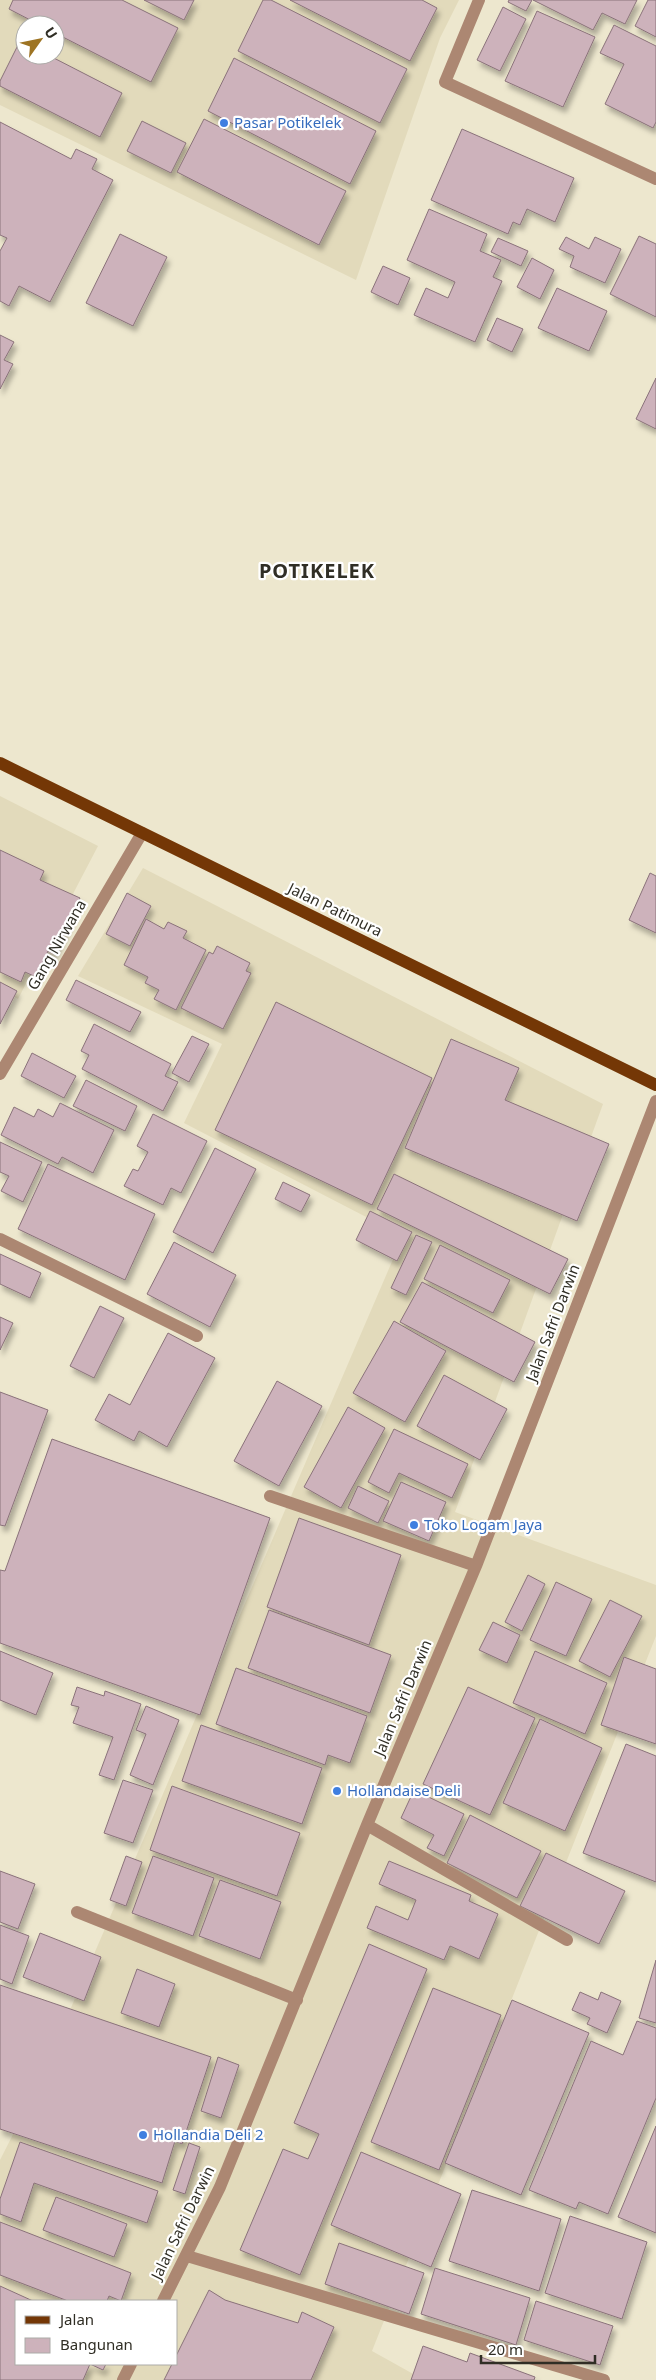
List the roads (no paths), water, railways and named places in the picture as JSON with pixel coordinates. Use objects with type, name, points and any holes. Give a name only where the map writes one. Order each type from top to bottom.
[{"type":"main road","name":"Jalan Patimura","points":[[0,763],[656,1085]]},
{"type":"street","points":[[479,0],[445,82],[656,179]]},
{"type":"street","name":"Gang Nirwana","points":[[0,1074],[142,833]]},
{"type":"street","name":"Jalan Safri Darwin","points":[[164,2300],[220,2187],[367,1825],[476,1566],[656,1101]]},
{"type":"street","points":[[0,1239],[197,1336]]},
{"type":"street","points":[[270,1496],[476,1566]]},
{"type":"street","points":[[367,1825],[567,1940]]},
{"type":"street","points":[[77,1912],[297,2000]]},
{"type":"street","points":[[186,2256],[604,2380]]},
{"type":"street","points":[[123,2380],[130,2365]]},
{"type":"place","name":"Pasar Potikelek","points":[[224,123]]},
{"type":"place","name":"Toko Logam Jaya","points":[[414,1525]]},
{"type":"place","name":"Hollandaise Deli","points":[[337,1791]]},
{"type":"place","name":"Hollandia Deli 2","points":[[143,2135]]},
{"type":"district","name":"POTIKELEK","points":[[317,571]]}]
